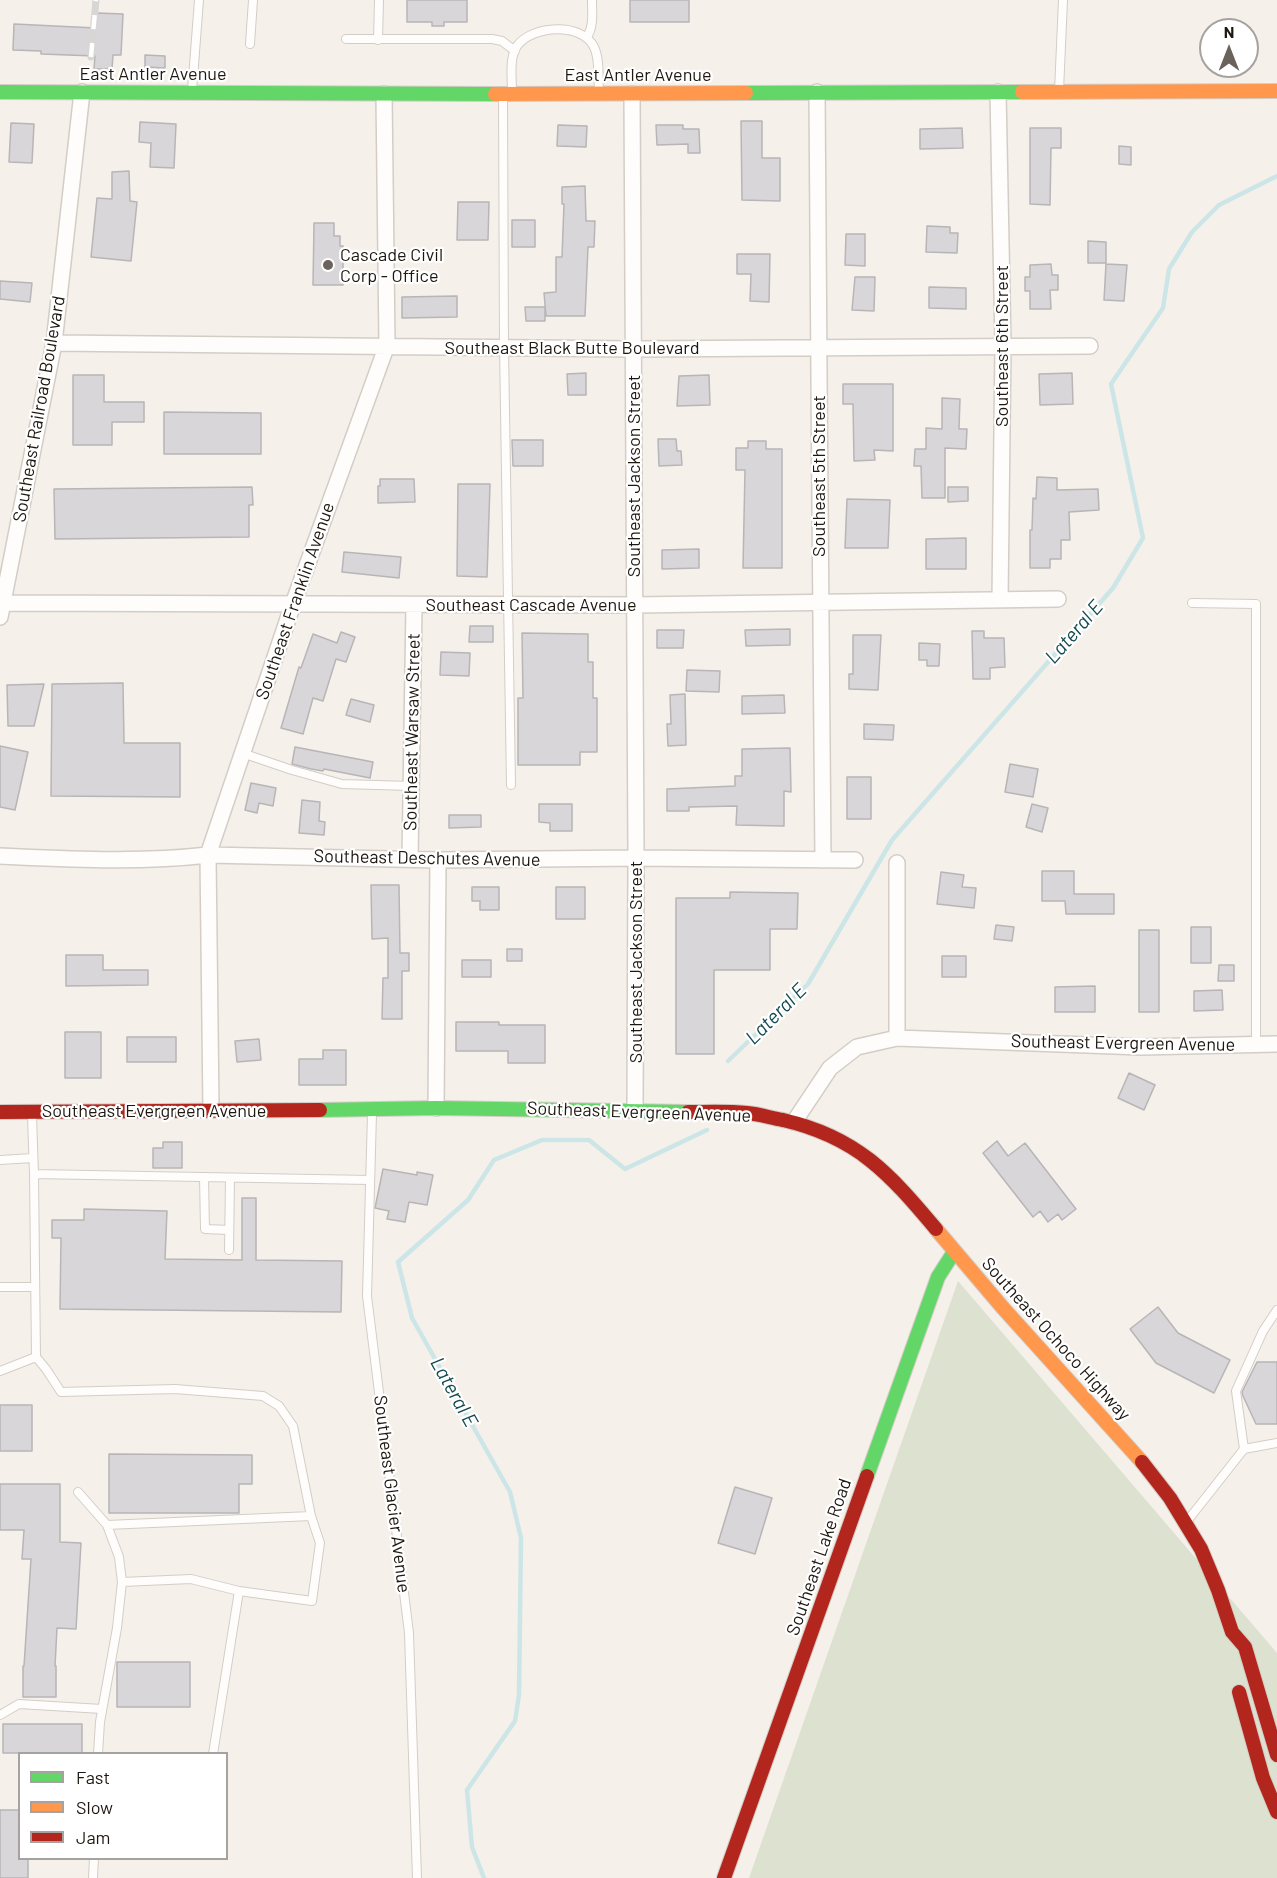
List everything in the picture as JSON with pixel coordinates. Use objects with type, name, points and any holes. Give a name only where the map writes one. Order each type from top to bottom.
[{"type":"main road","name":"East Antler Avenue","points":[[0,92],[632,94],[1277,91]]},
{"type":"main road","name":"Southeast Evergreen Avenue","points":[[0,1112],[436,1108],[747,1113],[794,1122]]},
{"type":"main road","name":"Southeast Ochoco Highway","points":[[794,1122],[837,1138],[860,1151],[888,1175],[1151,1472],[1202,1549],[1232,1632],[1245,1647],[1277,1755]]},
{"type":"main road","name":"Southeast Lake Road","points":[[724,1878],[938,1277],[954,1252]]},
{"type":"main road","name":"Southeast Ochoco Highway","points":[[1228,1652],[1232,1632]]},
{"type":"main road","points":[[1237,1684],[1263,1778],[1277,1812]]},
{"type":"street","name":"Southeast Railroad Boulevard","points":[[2,610],[54,343],[81,92]]},
{"type":"street","name":"Southeast 5th Street","points":[[817,92],[820,347],[819,602],[823,860]]},
{"type":"street","name":"Southeast 6th Street","points":[[998,92],[1003,345],[1000,600]]},
{"type":"street","name":"Southeast Franklin Avenue","points":[[211,1110],[208,855],[293,604],[387,345],[384,94]]},
{"type":"street","name":"Southeast Jackson Street","points":[[632,94],[635,1111]]},
{"type":"street","name":"Southeast Black Butte Boulevard","points":[[54,343],[633,349],[1090,346]]},
{"type":"street","name":"Southeast Cascade Avenue","points":[[2,610],[293,604],[635,605],[1058,599]]},
{"type":"street","name":"Southeast Warsaw Street","points":[[410,859],[414,606]]},
{"type":"street","name":"Southeast Deschutes Avenue","points":[[0,856],[94,860],[181,858],[208,855],[438,860],[636,858],[855,860]]},
{"type":"street","points":[[436,1108],[438,860]]},
{"type":"street","points":[[897,863],[897,1038]]},
{"type":"street","name":"Southeast Evergreen Avenue","points":[[794,1122],[830,1068],[857,1047],[897,1038],[1141,1047],[1277,1044]]},
{"type":"lane","points":[[192,92],[199,0]]},
{"type":"lane","points":[[249,44],[253,0]]},
{"type":"lane","points":[[378,40],[379,0]]},
{"type":"lane","points":[[587,37],[591,31],[592,0]]},
{"type":"lane","points":[[1059,92],[1063,0]]},
{"type":"lane","points":[[511,785],[504,348],[507,94],[515,51],[524,39],[549,30],[578,32],[587,37],[597,53],[599,94]]},
{"type":"lane","points":[[346,39],[492,39],[502,41],[515,51]]},
{"type":"lane","points":[[1192,603],[1256,604],[1256,1045]]},
{"type":"lane","points":[[242,753],[342,784],[411,786]]},
{"type":"lane","name":"Southeast Glacier Avenue","points":[[372,1110],[367,1296],[409,1633],[417,1878]]},
{"type":"lane","points":[[31,1111],[36,1357],[61,1392],[175,1389],[263,1396],[279,1406],[293,1426],[311,1516],[320,1543],[312,1601],[238,1591],[191,1579],[122,1582]]},
{"type":"lane","points":[[0,1160],[33,1158]]},
{"type":"lane","points":[[34,1174],[370,1180]]},
{"type":"lane","points":[[204,1177],[205,1229],[229,1230]]},
{"type":"lane","points":[[229,1250],[230,1178]]},
{"type":"lane","points":[[0,1287],[34,1287]]},
{"type":"lane","points":[[1244,1449],[1236,1391],[1263,1330],[1277,1310]]},
{"type":"lane","points":[[0,1371],[36,1357]]},
{"type":"lane","points":[[1186,1523],[1244,1449],[1277,1443]]},
{"type":"lane","points":[[78,1492],[106,1525],[119,1557],[122,1582],[117,1628],[102,1709],[98,1752]]},
{"type":"lane","points":[[106,1525],[311,1516]]},
{"type":"lane","points":[[213,1752],[238,1591]]},
{"type":"lane","points":[[0,1715],[19,1704],[102,1709]]},
{"type":"lane","points":[[93,1878],[94,1860]]},
{"type":"green space","points":[[958,1281],[1277,1653],[1277,1878],[749,1878]]},
{"type":"building","points":[[407,0],[467,0],[467,22],[444,22],[444,26],[432,26],[432,22],[407,22]]},
{"type":"building","points":[[630,0],[689,0],[689,22],[630,22]]},
{"type":"building","points":[[97,13],[123,14],[121,55],[113,55],[112,69],[94,69],[95,56],[41,54],[41,51],[13,50],[14,24],[96,28]]},
{"type":"building","points":[[145,55],[165,56],[165,68],[145,67]]},
{"type":"building","points":[[741,121],[762,121],[762,158],[780,158],[780,201],[742,200]]},
{"type":"building","points":[[140,122],[176,124],[174,168],[150,167],[151,143],[139,142]]},
{"type":"building","points":[[11,123],[34,124],[32,163],[9,162]]},
{"type":"building","points":[[558,125],[587,126],[586,147],[557,146]]},
{"type":"building","points":[[656,125],[683,125],[683,129],[699,129],[700,153],[688,153],[688,144],[657,145]]},
{"type":"building","points":[[962,128],[963,148],[920,149],[920,129]]},
{"type":"building","points":[[1030,128],[1061,128],[1061,148],[1051,148],[1050,205],[1030,204]]},
{"type":"building","points":[[1119,146],[1131,147],[1131,165],[1119,164]]},
{"type":"building","points":[[129,171],[130,201],[137,202],[131,261],[91,257],[97,198],[112,199],[112,172]]},
{"type":"building","points":[[585,186],[586,221],[595,221],[594,247],[588,247],[585,316],[546,316],[544,293],[556,292],[556,257],[562,257],[564,204],[562,204],[562,187]]},
{"type":"building","points":[[458,202],[489,202],[488,240],[457,240]]},
{"type":"building","points":[[512,220],[535,220],[535,247],[512,247]]},
{"type":"building","name":"Cascade Civil Corp - Office","points":[[314,223],[334,223],[334,236],[340,236],[340,246],[343,246],[343,285],[313,285]]},
{"type":"building","points":[[927,226],[950,227],[950,233],[958,233],[957,253],[926,252]]},
{"type":"building","points":[[846,234],[865,234],[865,266],[845,265]]},
{"type":"building","points":[[1088,241],[1106,242],[1106,263],[1088,263]]},
{"type":"building","points":[[737,254],[770,254],[769,302],[750,301],[751,274],[737,274]]},
{"type":"building","points":[[1051,264],[1052,275],[1058,275],[1058,290],[1050,290],[1051,309],[1030,309],[1030,291],[1025,291],[1025,277],[1030,277],[1030,265]]},
{"type":"building","points":[[1106,264],[1127,265],[1124,301],[1104,300]]},
{"type":"building","points":[[855,277],[875,277],[874,311],[852,310]]},
{"type":"building","points":[[0,281],[32,283],[30,302],[0,299]]},
{"type":"building","points":[[929,287],[966,288],[966,309],[929,308]]},
{"type":"building","points":[[457,296],[457,317],[402,318],[402,297]]},
{"type":"building","points":[[525,307],[545,307],[545,321],[526,321]]},
{"type":"building","points":[[586,373],[586,395],[568,395],[567,374]]},
{"type":"building","points":[[1072,373],[1073,404],[1040,405],[1039,374]]},
{"type":"building","points":[[73,375],[104,375],[104,402],[144,402],[144,422],[112,422],[112,445],[73,445]]},
{"type":"building","points":[[709,375],[710,405],[677,406],[679,376]]},
{"type":"building","points":[[843,384],[893,384],[893,451],[874,450],[875,460],[854,461],[853,404],[843,404]]},
{"type":"building","points":[[942,398],[960,399],[959,429],[967,429],[966,449],[945,448],[945,498],[922,498],[921,466],[914,466],[915,449],[926,449],[926,428],[942,429]]},
{"type":"building","points":[[164,412],[261,413],[261,454],[164,454]]},
{"type":"building","points":[[658,439],[676,439],[677,451],[681,451],[682,465],[659,466]]},
{"type":"building","points":[[512,440],[543,440],[543,466],[513,466]]},
{"type":"building","points":[[748,441],[766,441],[766,449],[782,449],[782,568],[743,568],[745,470],[736,470],[736,448],[748,448]]},
{"type":"building","points":[[1037,477],[1057,478],[1057,490],[1098,489],[1099,510],[1069,512],[1070,540],[1061,540],[1061,559],[1050,559],[1050,568],[1030,568],[1030,530],[1032,530],[1033,498],[1036,499]]},
{"type":"building","points":[[380,479],[414,479],[415,502],[378,503]]},
{"type":"building","points":[[458,484],[490,484],[487,577],[457,576]]},
{"type":"building","points":[[252,487],[253,505],[249,505],[249,537],[55,539],[54,489]]},
{"type":"building","points":[[948,487],[968,487],[968,501],[948,502]]},
{"type":"building","points":[[847,499],[890,500],[888,548],[845,548]]},
{"type":"building","points":[[966,538],[966,569],[926,569],[926,539]]},
{"type":"building","points":[[699,549],[699,568],[662,569],[662,550]]},
{"type":"building","points":[[344,552],[401,557],[399,578],[342,572]]},
{"type":"building","points":[[470,626],[493,626],[493,642],[469,642]]},
{"type":"building","points":[[790,629],[790,645],[746,646],[745,630]]},
{"type":"building","points":[[657,630],[684,630],[683,648],[657,648]]},
{"type":"building","points":[[972,631],[984,631],[984,638],[1004,638],[1005,667],[990,668],[990,679],[973,679]]},
{"type":"building","points":[[341,632],[355,637],[346,662],[336,659],[323,701],[313,698],[303,734],[281,728],[299,667],[301,668],[313,634],[337,643]]},
{"type":"building","points":[[522,633],[588,634],[588,662],[593,662],[593,698],[597,698],[597,752],[580,752],[580,765],[518,765],[518,698],[523,698]]},
{"type":"building","points":[[853,635],[881,635],[878,690],[849,689],[849,674],[853,674]]},
{"type":"building","points":[[919,643],[940,644],[939,666],[927,666],[927,660],[919,660]]},
{"type":"building","points":[[441,652],[470,653],[469,676],[440,675]]},
{"type":"building","points":[[687,670],[720,671],[719,692],[686,691]]},
{"type":"building","points":[[123,683],[124,743],[180,743],[180,797],[51,796],[52,684]]},
{"type":"building","points":[[44,684],[34,726],[8,726],[7,685]]},
{"type":"building","points":[[685,694],[686,745],[668,746],[667,724],[671,724],[670,695]]},
{"type":"building","points":[[784,695],[785,713],[742,714],[742,696]]},
{"type":"building","points":[[351,699],[374,705],[370,722],[346,715]]},
{"type":"building","points":[[864,724],[894,725],[893,740],[864,739]]},
{"type":"building","points":[[0,746],[28,752],[15,810],[0,807]]},
{"type":"building","points":[[295,747],[373,762],[370,778],[292,764]]},
{"type":"building","points":[[790,748],[791,792],[784,791],[784,826],[736,825],[737,806],[689,807],[689,811],[667,811],[667,789],[735,786],[735,776],[742,776],[742,749]]},
{"type":"building","points":[[1010,764],[1038,769],[1033,797],[1005,792]]},
{"type":"building","points":[[847,777],[871,777],[871,819],[847,819]]},
{"type":"building","points":[[251,783],[276,788],[273,806],[259,803],[257,813],[245,810]]},
{"type":"building","points":[[302,800],[320,802],[319,821],[325,822],[324,835],[299,833]]},
{"type":"building","points":[[539,804],[572,804],[572,831],[550,831],[550,823],[539,822]]},
{"type":"building","points":[[1032,804],[1048,808],[1042,832],[1026,827]]},
{"type":"building","points":[[449,815],[481,815],[481,827],[449,828]]},
{"type":"building","points":[[1042,871],[1074,871],[1074,894],[1114,894],[1114,914],[1066,914],[1065,901],[1042,901]]},
{"type":"building","points":[[941,872],[964,875],[962,887],[976,888],[974,908],[937,904]]},
{"type":"building","points":[[371,885],[399,885],[400,953],[409,953],[409,971],[402,971],[402,1019],[382,1019],[383,978],[388,978],[388,938],[372,939]]},
{"type":"building","points":[[472,887],[499,887],[499,910],[480,910],[480,901],[472,901]]},
{"type":"building","points":[[556,887],[585,887],[585,919],[556,919]]},
{"type":"building","points":[[730,892],[798,893],[797,929],[770,929],[770,970],[714,970],[714,1054],[676,1054],[676,898],[730,898]]},
{"type":"building","points":[[996,925],[1014,927],[1012,941],[994,939]]},
{"type":"building","points":[[1191,927],[1211,927],[1211,963],[1191,963]]},
{"type":"building","points":[[1139,930],[1159,930],[1159,1012],[1139,1012]]},
{"type":"building","points":[[507,949],[522,949],[522,961],[507,961]]},
{"type":"building","points":[[66,955],[103,955],[103,970],[148,970],[148,985],[66,986]]},
{"type":"building","points":[[942,956],[966,956],[966,977],[942,977]]},
{"type":"building","points":[[462,960],[491,960],[491,977],[462,977]]},
{"type":"building","points":[[1219,965],[1234,965],[1234,981],[1218,981]]},
{"type":"building","points":[[1095,986],[1095,1012],[1055,1012],[1055,987]]},
{"type":"building","points":[[1222,990],[1223,1010],[1194,1011],[1194,991]]},
{"type":"building","points":[[456,1022],[545,1025],[545,1063],[508,1063],[508,1051],[456,1051]]},
{"type":"building","points":[[65,1032],[101,1032],[101,1078],[65,1078]]},
{"type":"building","points":[[127,1037],[176,1037],[176,1062],[127,1062]]},
{"type":"building","points":[[259,1039],[261,1060],[237,1062],[235,1041]]},
{"type":"building","points":[[323,1050],[346,1050],[346,1085],[299,1085],[299,1059],[323,1059]]},
{"type":"building","points":[[1129,1073],[1155,1085],[1144,1110],[1118,1098]]},
{"type":"building","points":[[997,1141],[1008,1156],[1025,1143],[1076,1209],[1062,1220],[1058,1214],[1048,1222],[1040,1211],[1033,1217],[983,1153]]},
{"type":"building","points":[[163,1142],[182,1142],[182,1168],[153,1168],[153,1148],[163,1148]]},
{"type":"building","points":[[383,1169],[417,1175],[417,1172],[433,1175],[427,1205],[409,1202],[405,1222],[387,1219],[389,1211],[375,1208]]},
{"type":"building","points":[[242,1198],[256,1198],[256,1260],[342,1261],[341,1312],[60,1309],[61,1238],[52,1238],[52,1220],[84,1220],[84,1209],[167,1211],[165,1259],[242,1260]]},
{"type":"building","points":[[1158,1307],[1178,1333],[1230,1360],[1214,1393],[1156,1363],[1130,1329]]},
{"type":"building","points":[[1257,1362],[1277,1362],[1277,1424],[1256,1424],[1243,1396],[1242,1392]]},
{"type":"building","points":[[0,1405],[32,1405],[32,1451],[0,1451]]},
{"type":"building","points":[[109,1454],[252,1455],[252,1484],[239,1484],[239,1513],[109,1513]]},
{"type":"building","points":[[0,1484],[60,1484],[60,1542],[81,1543],[76,1629],[57,1628],[56,1697],[23,1697],[31,1559],[22,1559],[24,1530],[0,1530]]},
{"type":"building","points":[[735,1487],[772,1498],[755,1554],[718,1543]]},
{"type":"building","points":[[117,1662],[190,1662],[190,1707],[117,1707]]},
{"type":"building","points":[[3,1724],[82,1724],[82,1752],[3,1753]]},
{"type":"building","points":[[0,1810],[18,1810],[18,1860],[28,1860],[28,1878],[0,1878]]},
{"type":"waterway","name":"Lateral E","points":[[728,1061],[808,984],[892,840],[1113,588],[1143,538],[1111,384],[1163,308],[1169,269],[1192,232],[1219,205],[1277,176]]},
{"type":"waterway","name":"Lateral E","points":[[484,1878],[472,1847],[467,1790],[515,1721],[519,1695],[521,1538],[510,1492],[412,1318],[398,1262],[468,1200],[494,1160],[542,1140],[589,1140],[625,1169],[707,1130]]},
{"type":"railway","points":[[91,57],[96,0]]},
{"type":"traffic: fast","points":[[0,92],[495,94]]},
{"type":"traffic: fast","points":[[746,93],[1022,92]]},
{"type":"traffic: fast","points":[[320,1110],[436,1108],[688,1112]]},
{"type":"traffic: fast","points":[[867,1476],[938,1277],[954,1252]]},
{"type":"traffic: slow","points":[[1022,92],[1277,91]]},
{"type":"traffic: slow","points":[[495,94],[746,93]]},
{"type":"traffic: slow","points":[[936,1229],[1003,1308],[1142,1462]]},
{"type":"traffic: jam","points":[[0,1112],[320,1110]]},
{"type":"traffic: jam","points":[[688,1112],[756,1114],[809,1127],[832,1136],[852,1147],[886,1174],[936,1229]]},
{"type":"traffic: jam","points":[[1142,1462],[1170,1498],[1201,1549],[1232,1632],[1245,1647],[1277,1755]]},
{"type":"traffic: jam","points":[[724,1878],[867,1476]]},
{"type":"traffic: jam","points":[[1239,1692],[1263,1778],[1277,1812]]},
{"type":"place","name":"Cascade Civil Corp - Office","points":[[328,265]]}]
